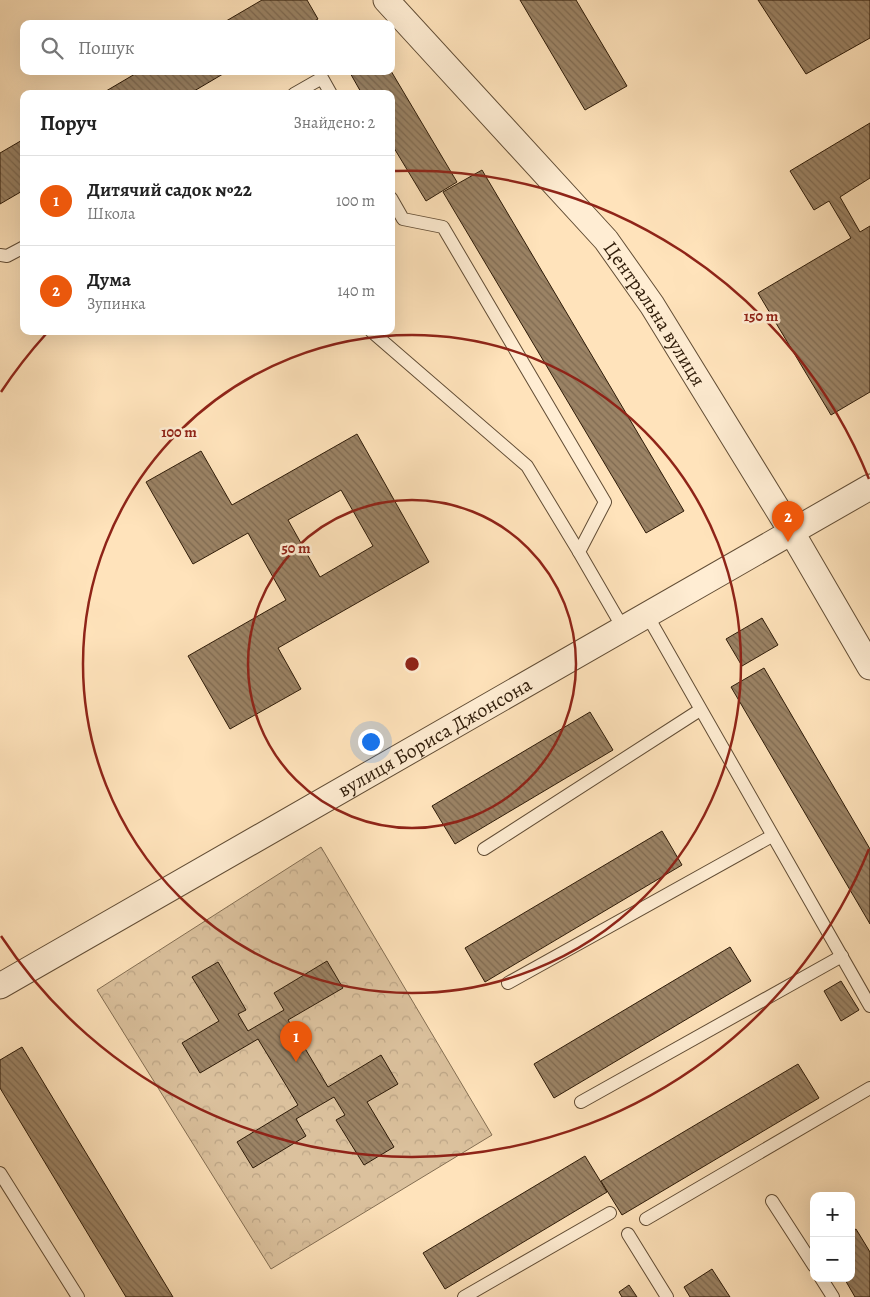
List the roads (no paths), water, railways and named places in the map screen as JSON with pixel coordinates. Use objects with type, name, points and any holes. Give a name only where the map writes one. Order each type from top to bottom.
[{"type":"street","name":"Центральна вулиця","points":[[386,0],[606,240],[652,305],[791,531],[870,666]]},
{"type":"street","name":"вулиця Бориса Джонсона","points":[[0,986],[791,531],[869,489]]},
{"type":"lane","points":[[301,90],[322,78],[329,90]]},
{"type":"lane","points":[[395,205],[403,219],[443,227],[605,502],[579,552]]},
{"type":"lane","points":[[0,255],[7,256],[20,248]]},
{"type":"lane","points":[[376,335],[528,466],[623,628]]},
{"type":"lane","points":[[646,615],[870,1006]]},
{"type":"lane","points":[[484,849],[700,710]]},
{"type":"lane","points":[[508,983],[772,836]]},
{"type":"lane","points":[[581,1102],[842,956]]},
{"type":"lane","points":[[646,1218],[870,1088]]},
{"type":"lane","points":[[0,1173],[78,1297]]},
{"type":"lane","points":[[772,1201],[810,1260]]},
{"type":"lane","points":[[464,1297],[610,1213]]},
{"type":"lane","points":[[628,1234],[667,1297]]},
{"type":"lane","points":[[824,1282],[833,1297]]},
{"type":"place","name":"Дума","points":[[788,542]]},
{"type":"place","name":"Дитячий садок №22","points":[[296,1062]]}]
